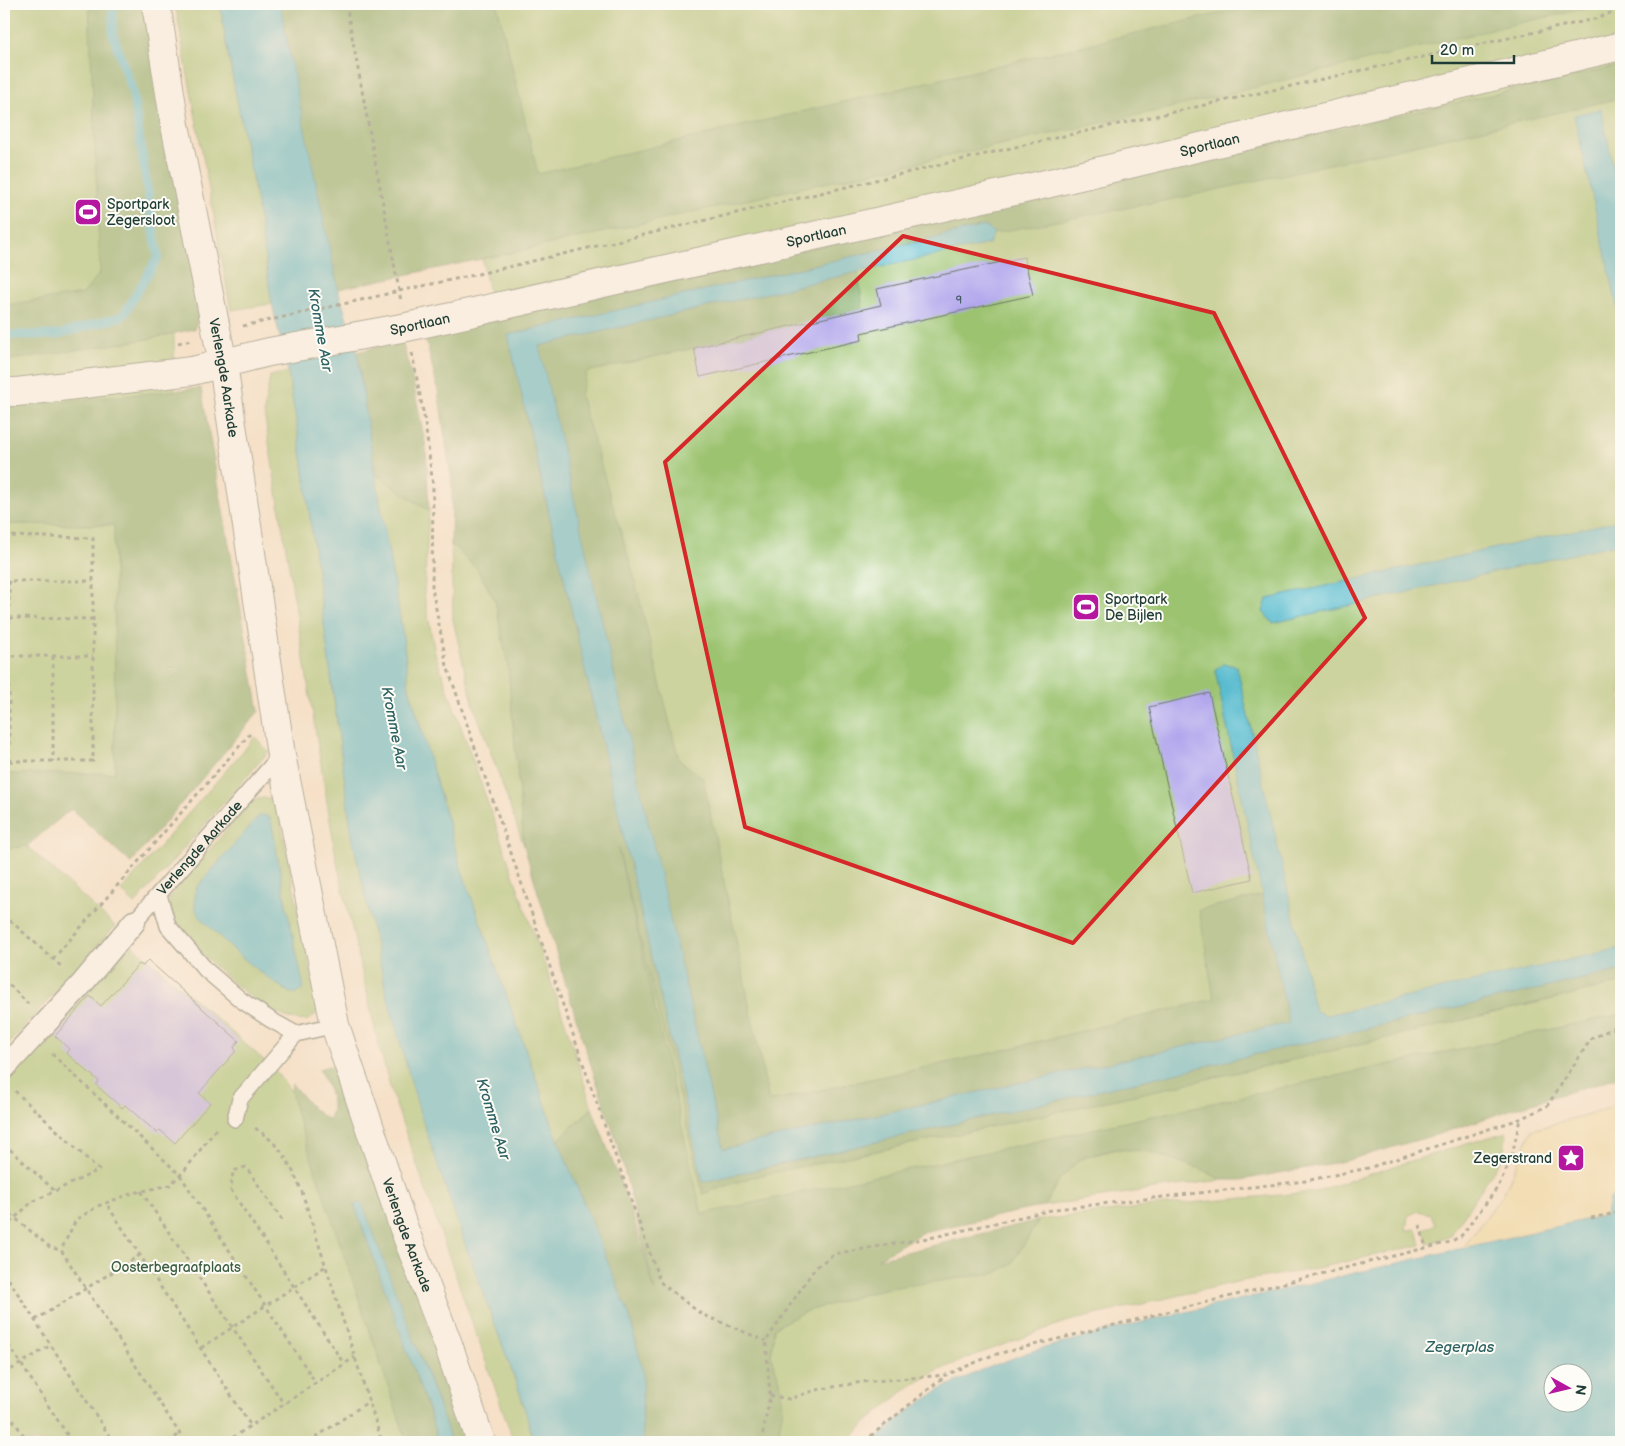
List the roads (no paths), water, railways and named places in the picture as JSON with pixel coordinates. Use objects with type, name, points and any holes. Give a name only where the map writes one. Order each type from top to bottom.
[{"type":"street","name":"Verlengde Aarkade","points":[[156,4],[175,126],[224,364],[281,755],[335,1026],[403,1226],[448,1344],[480,1442]]},
{"type":"street","name":"Sportlaan","points":[[4,392],[182,373],[269,352],[408,327],[1046,184],[1621,46]]},
{"type":"street","points":[[7,1078],[40,1029],[134,922]]},
{"type":"lane","name":"Verlengde Aarkade","points":[[281,755],[158,895],[168,926],[206,970],[241,1000],[296,1034]]},
{"type":"lane","points":[[134,922],[158,895]]},
{"type":"lane","points":[[235,1119],[240,1100],[296,1034],[335,1026]]},
{"type":"water","name":"Kromme Aar","points":[[220,4],[280,4],[338,289],[357,352],[375,474],[403,636],[409,687],[461,868],[558,1140],[629,1314],[643,1372],[643,1442],[534,1442],[521,1396],[465,1244],[420,1113],[388,1000],[352,836],[303,464],[288,372],[272,304],[257,203]]},
{"type":"water","points":[[1601,109],[1621,203],[1621,323],[1574,115]]},
{"type":"water","points":[[985,226],[994,233],[989,244],[858,272],[539,346],[723,1149],[1289,1023],[1215,670],[1224,663],[1237,667],[1315,1011],[1327,1015],[1621,948],[1621,970],[703,1182],[508,335]]},
{"type":"water","points":[[1621,520],[1621,543],[1273,623],[1263,612],[1267,599]]},
{"type":"water","points":[[265,815],[270,818],[272,825],[303,983],[302,990],[297,993],[290,993],[241,956],[204,921],[195,907],[197,887],[259,816]]},
{"type":"water","name":"Zegerplas","points":[[1621,1186],[1621,1442],[873,1442],[906,1413],[939,1390],[982,1370],[1029,1352],[1134,1324],[1606,1215],[1609,1200]]},
{"type":"water","points":[[360,1203],[363,1205],[451,1442],[438,1442],[429,1412],[355,1207],[355,1204]]},
{"type":"waterway","points":[[4,335],[57,335],[123,316],[158,257],[132,90],[113,34],[113,4]]},
{"type":"place","name":"Sportpark Zegersloot","points":[[88,212]]},
{"type":"place","name":"Sportpark De Bijlen","points":[[1086,607]]},
{"type":"place","name":"Zegerstrand","points":[[1571,1158]]},
{"type":"park label","name":"Oosterbegraafplaats","points":[[176,1267]]}]
